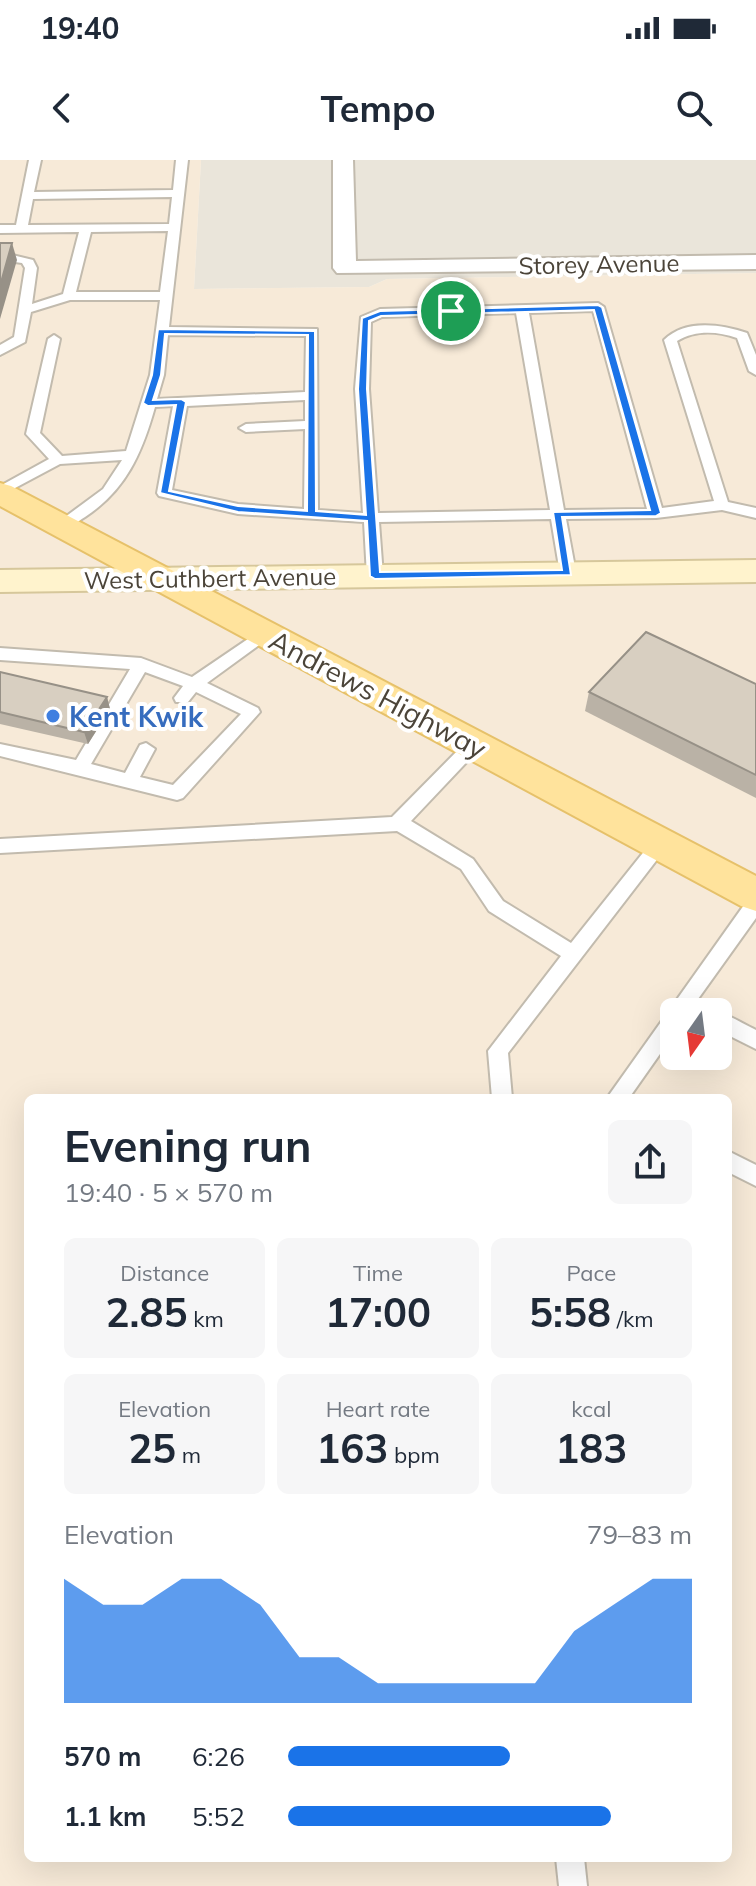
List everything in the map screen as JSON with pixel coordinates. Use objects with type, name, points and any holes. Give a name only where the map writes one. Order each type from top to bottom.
[{"type":"main road","name":"Andrews Highway","points":[[0,492],[756,895]]},
{"type":"street","name":"Storey Avenue","points":[[343,160],[345,268],[756,262]]},
{"type":"street","name":"West Cuthbert Avenue","points":[[0,581],[756,571]]},
{"type":"lane","points":[[21,229],[35,160]]},
{"type":"lane","points":[[62,526],[109,491],[131,455],[157,375],[182,160]]},
{"type":"lane","points":[[28,196],[178,193]]},
{"type":"lane","points":[[0,229],[175,227]]},
{"type":"lane","points":[[69,296],[86,228]]},
{"type":"lane","points":[[0,256],[27,260],[31,268],[20,339],[0,351]]},
{"type":"lane","points":[[25,310],[69,296],[166,296]]},
{"type":"lane","points":[[375,576],[362,389],[365,320],[380,313],[598,307],[656,513]]},
{"type":"lane","points":[[522,309],[568,573]]},
{"type":"lane","points":[[722,505],[670,340],[681,331],[727,330],[742,336],[756,371]]},
{"type":"lane","points":[[161,331],[312,332],[311,514]]},
{"type":"lane","points":[[54,339],[33,434],[58,460]]},
{"type":"lane","points":[[148,403],[312,396]]},
{"type":"lane","points":[[181,402],[183,430],[164,493],[238,509],[371,518],[656,513],[722,505],[756,513]]},
{"type":"lane","points":[[246,428],[312,425]]},
{"type":"lane","points":[[0,492],[58,460],[131,455]]},
{"type":"lane","points":[[182,698],[194,684],[264,633]]},
{"type":"lane","points":[[0,654],[141,664],[194,684],[252,712],[177,793],[0,750]]},
{"type":"lane","points":[[80,767],[141,664]]},
{"type":"lane","points":[[399,823],[473,745]]},
{"type":"lane","points":[[129,781],[146,749]]},
{"type":"lane","points":[[0,846],[399,823],[467,864],[496,906],[574,955]]},
{"type":"lane","points":[[502,1094],[498,1051],[660,844]]},
{"type":"lane","points":[[694,998],[756,903]]},
{"type":"lane","points":[[732,1027],[756,1040]]},
{"type":"lane","points":[[620,1094],[660,1043]]},
{"type":"lane","points":[[732,1163],[756,1176]]},
{"type":"lane","points":[[570,1862],[573,1886]]},
{"type":"shaded area","points":[[0,160],[201,160],[194,289],[369,287],[387,279],[756,273],[756,1886],[0,1886]]},
{"type":"shaded area","points":[[201,160],[756,160],[756,273],[387,279],[369,287],[194,289]]},
{"type":"building","points":[[0,243],[12,243],[0,286]]},
{"type":"building","points":[[646,632],[756,684],[756,775],[589,692]]},
{"type":"building","name":"Kent Kwik","points":[[0,672],[107,697],[84,732],[0,712]]},
{"type":"place","name":"Kent Kwik","points":[[53,716]]},
{"type":"route","points":[[451,311],[380,313],[365,320],[362,389],[371,518],[311,514],[238,509],[164,493],[181,402],[148,403],[157,375],[161,331],[312,332],[311,514],[371,518],[375,576],[568,573],[556,515],[656,513],[598,307],[451,311]]}]
